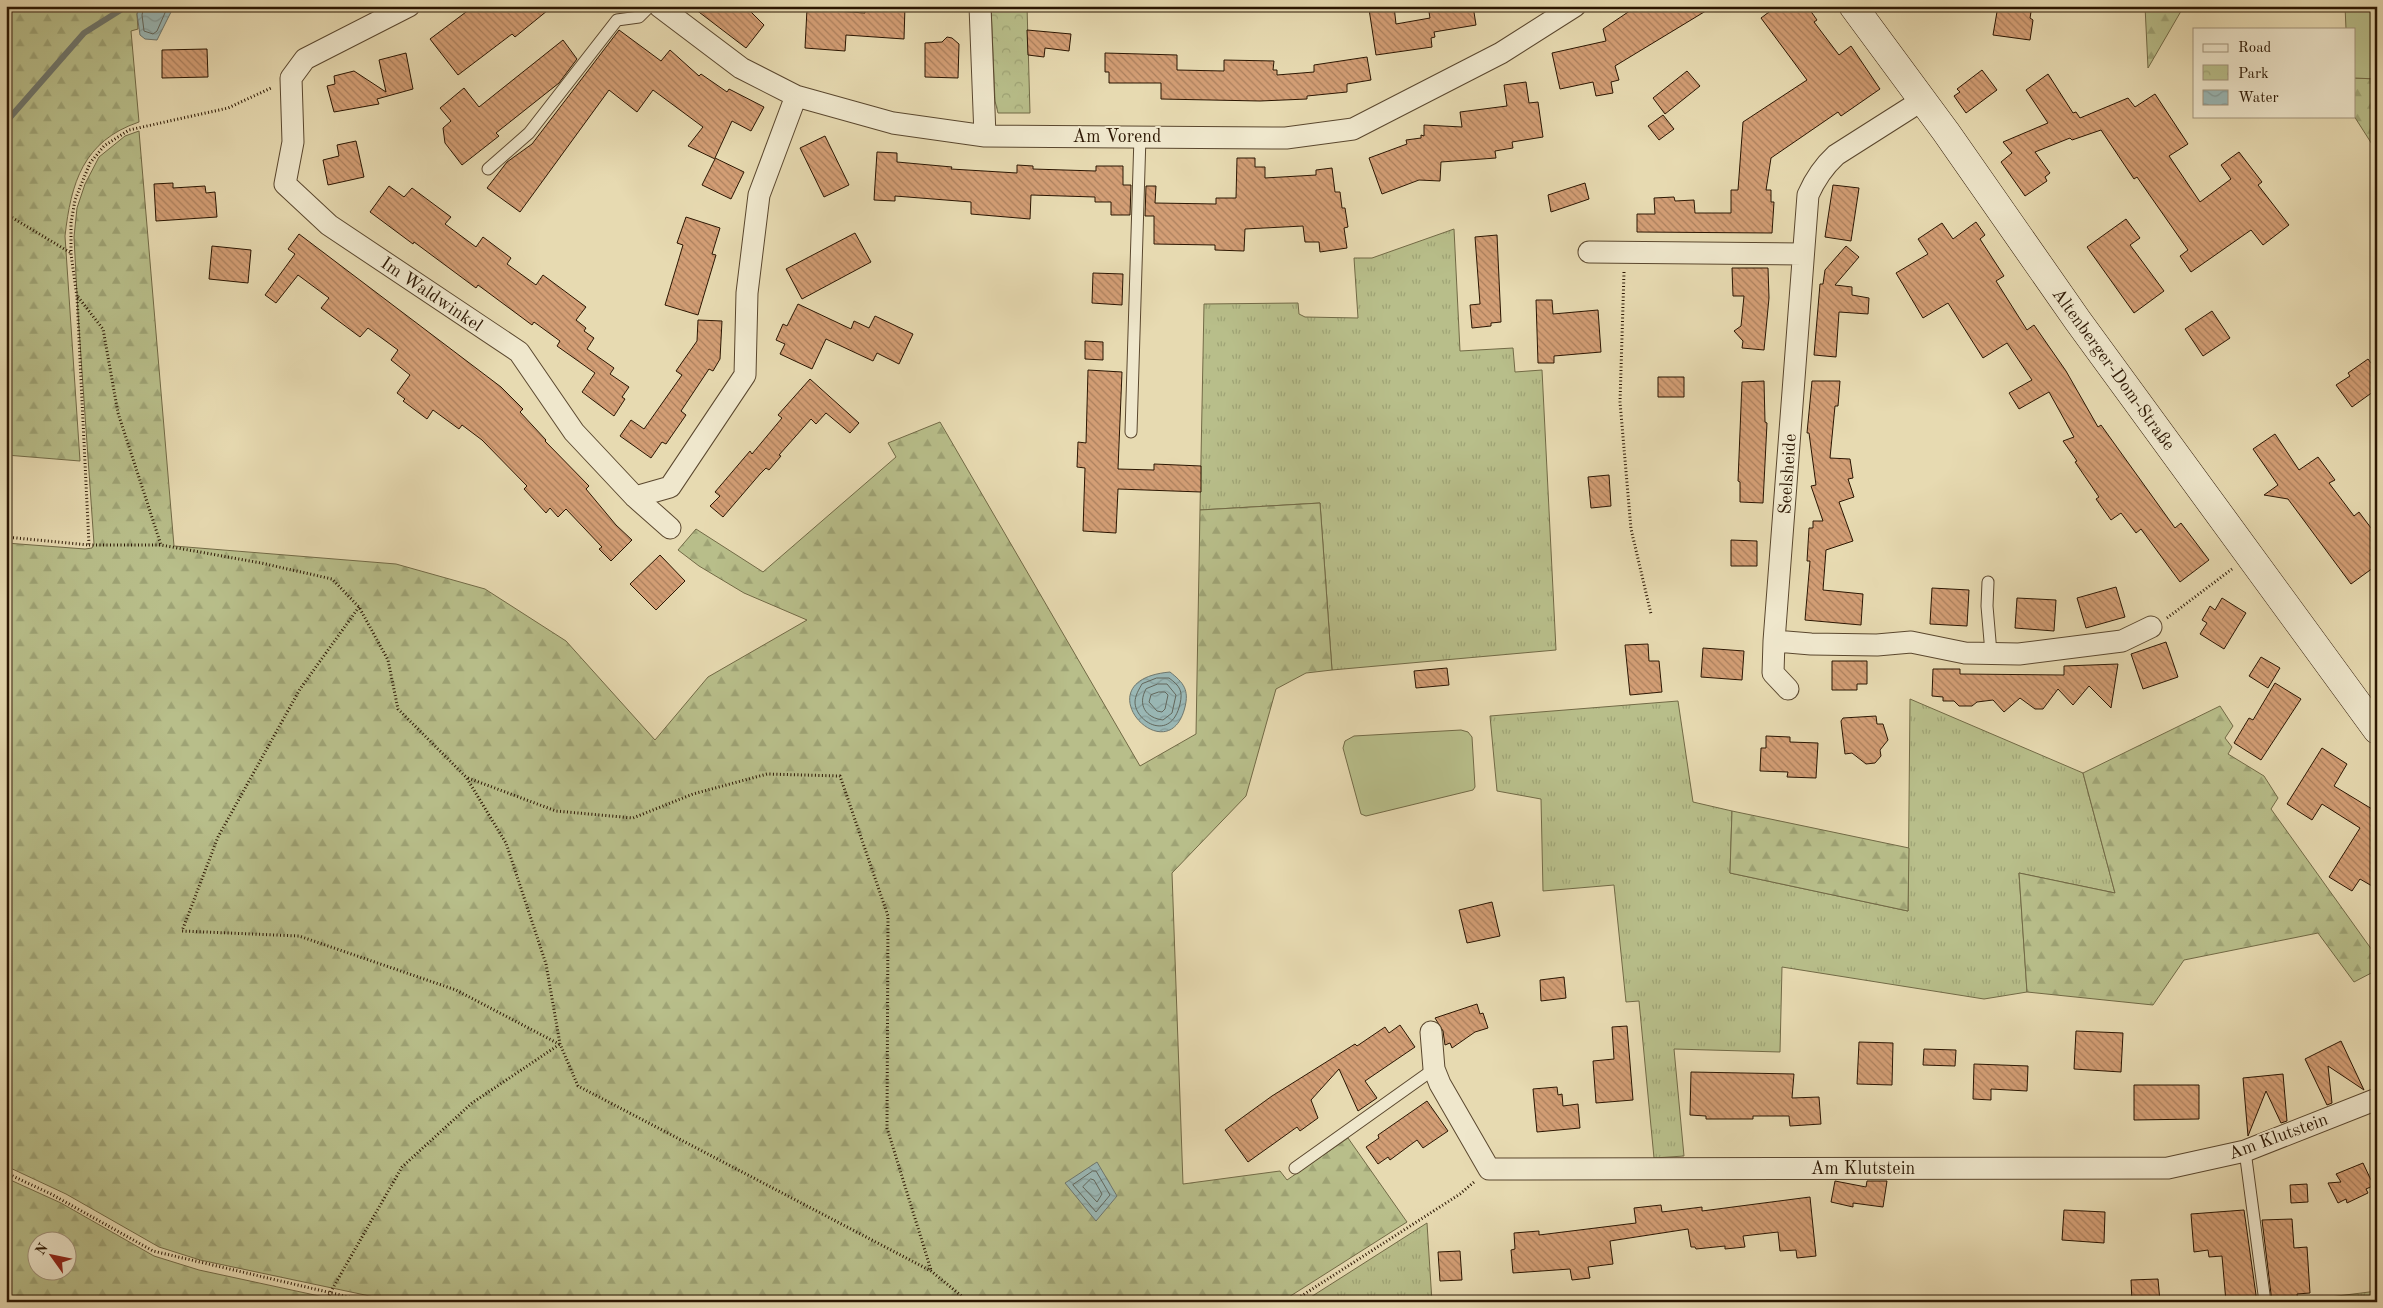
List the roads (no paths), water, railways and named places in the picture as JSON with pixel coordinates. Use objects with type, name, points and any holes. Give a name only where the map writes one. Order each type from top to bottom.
[{"type":"main road","name":"Altenberger-Dom-Straße","points":[[1853,6],[2078,321],[2377,730]]},
{"type":"street","name":"Im Waldwinkel","points":[[409,6],[305,59],[291,78],[293,142],[285,184],[329,225],[519,352],[574,432],[635,497],[670,528]]},
{"type":"street","name":"Am Vorend","points":[[659,6],[741,68],[796,96],[893,124],[985,136],[1286,138],[1354,129],[1501,53],[1575,6]]},
{"type":"street","points":[[980,6],[985,136]]},
{"type":"street","points":[[635,497],[670,487],[746,375],[747,293],[759,195],[796,96]]},
{"type":"street","name":"Seelsheide","points":[[1788,689],[1773,673],[1774,641],[1808,195],[1814,181],[1824,166],[1836,155],[1921,101]]},
{"type":"street","points":[[1589,252],[1625,254],[1803,254]]},
{"type":"street","points":[[1774,641],[1811,644],[1877,645],[1912,642],[1965,652],[2019,654],[2110,643],[2132,637],[2151,627]]},
{"type":"street","points":[[1431,1032],[1434,1069]]},
{"type":"street","name":"Am Klutstein","points":[[1434,1069],[1440,1084],[1490,1169],[2168,1168],[2244,1151],[2377,1098]]},
{"type":"lane","points":[[488,169],[529,133],[617,20],[639,17],[650,6]]},
{"type":"lane","points":[[1131,432],[1140,136]]},
{"type":"lane","points":[[1988,582],[1987,606],[1991,653]]},
{"type":"lane","points":[[1295,1168],[1434,1069]]},
{"type":"lane","points":[[2244,1151],[2265,1302]]},
{"type":"water","points":[[140,6],[174,6],[157,40],[145,39],[140,35],[137,14]]},
{"type":"water","points":[[1170,672],[1182,683],[1186,691],[1185,707],[1176,726],[1163,732],[1149,728],[1137,718],[1130,705],[1132,691],[1144,679]]},
{"type":"water","points":[[1097,1162],[1117,1196],[1096,1221],[1065,1183]]},
{"type":"waterway","points":[[6,122],[84,33],[127,6]]}]
